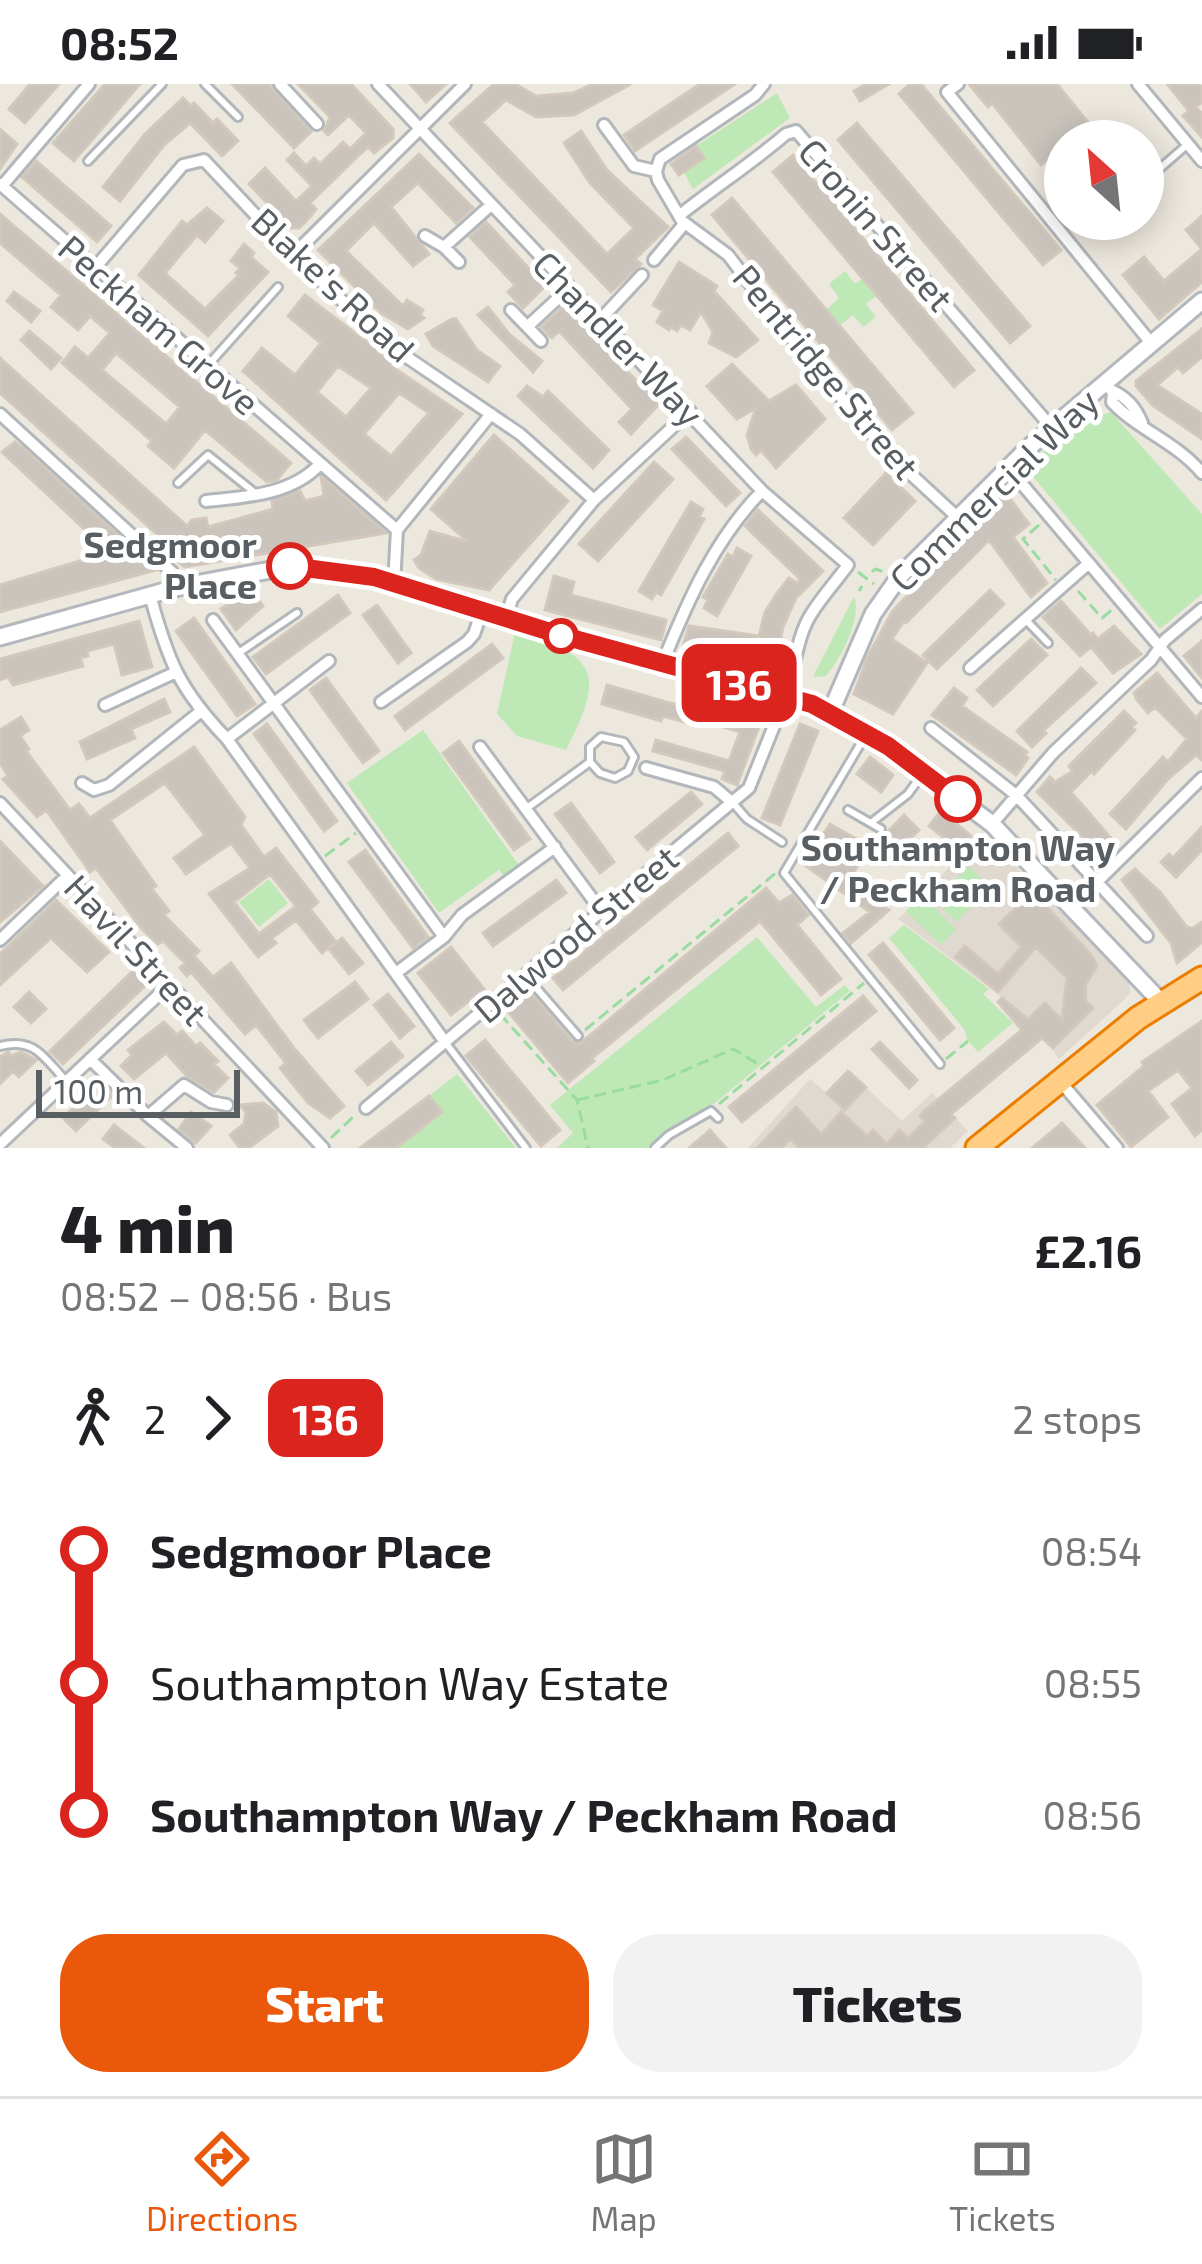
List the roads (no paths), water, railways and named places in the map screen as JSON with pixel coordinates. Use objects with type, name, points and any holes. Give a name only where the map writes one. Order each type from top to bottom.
[{"type":"highway","points":[[977,1148],[1161,1002],[1202,978]]},
{"type":"main road","name":"Commercial Way","points":[[831,711],[878,603],[956,516],[1052,428],[1109,388],[1202,301]]},
{"type":"main road","points":[[0,637],[179,587],[292,566],[334,569],[786,696],[831,711],[867,733],[992,824],[1161,1002]]},
{"type":"street","points":[[1,185],[89,84]]},
{"type":"street","points":[[280,84],[317,124]]},
{"type":"street","name":"Chandler Way","points":[[378,84],[762,491],[848,565],[809,611],[793,672]]},
{"type":"street","points":[[293,255],[465,84]]},
{"type":"street","points":[[604,125],[634,166],[656,171],[660,159],[755,95],[764,84]]},
{"type":"street","points":[[958,84],[947,92],[1151,344]]},
{"type":"street","points":[[1138,84],[1202,161]]},
{"type":"street","name":"Cronin Street","points":[[682,219],[722,182],[796,131],[1052,428]]},
{"type":"street","name":"Blake's Road","points":[[94,268],[183,165],[204,160],[293,255],[392,347],[520,434],[594,500]]},
{"type":"street","name":"Pentridge Street","points":[[656,171],[682,219],[728,255],[889,454],[956,516]]},
{"type":"street","name":"Peckham Grove","points":[[1,185],[397,530]]},
{"type":"street","points":[[444,247],[490,205]]},
{"type":"street","points":[[654,260],[682,219]]},
{"type":"street","points":[[425,236],[459,262]]},
{"type":"street","points":[[599,321],[642,275]]},
{"type":"street","points":[[528,326],[568,289]]},
{"type":"street","points":[[511,310],[541,341]]},
{"type":"street","points":[[1109,388],[1121,393],[1142,423],[1200,467]]},
{"type":"street","points":[[506,618],[512,599],[594,500],[689,411]]},
{"type":"street","points":[[0,414],[172,572],[179,587]]},
{"type":"street","points":[[394,584],[397,530],[491,414]]},
{"type":"street","points":[[0,433],[15,427]]},
{"type":"street","points":[[206,501],[258,496],[293,483],[319,465]]},
{"type":"street","points":[[1016,477],[1202,697]]},
{"type":"street","points":[[663,662],[682,613],[731,522],[762,491]]},
{"type":"street","points":[[970,668],[1089,563]]},
{"type":"street","points":[[150,595],[174,673],[445,1042]]},
{"type":"street","points":[[381,702],[474,634],[482,610]]},
{"type":"street","points":[[992,824],[1160,647],[1202,610]]},
{"type":"street","points":[[213,620],[444,937]]},
{"type":"street","points":[[227,740],[329,661]]},
{"type":"street","points":[[105,705],[174,673]]},
{"type":"street","name":"Dalwood Street","points":[[366,1108],[733,803],[756,779],[786,696]]},
{"type":"street","points":[[82,783],[94,790],[109,785],[200,712]]},
{"type":"street","points":[[931,728],[1016,795],[1147,936]]},
{"type":"street","points":[[480,747],[602,912]]},
{"type":"street","points":[[646,768],[714,787],[733,803]]},
{"type":"street","points":[[1098,880],[1202,778]]},
{"type":"street","name":"Havil Street","points":[[0,803],[168,986],[324,1145]]},
{"type":"street","points":[[396,974],[444,937],[462,915],[555,847]]},
{"type":"street","points":[[0,940],[67,876]]},
{"type":"street","points":[[0,1144],[168,986]]},
{"type":"street","points":[[90,1059],[188,1148]]},
{"type":"street","points":[[1059,1080],[1117,1148]]},
{"type":"street","points":[[148,1116],[184,1085],[211,1102],[227,1105]]},
{"type":"lane","points":[[88,160],[162,84]]},
{"type":"lane","points":[[205,84],[238,117]]},
{"type":"lane","points":[[1164,165],[1188,144]]},
{"type":"lane","points":[[207,367],[278,286]]},
{"type":"lane","points":[[178,483],[208,455],[258,496]]},
{"type":"lane","points":[[237,654],[297,613]]},
{"type":"lane","points":[[1024,617],[1048,644]]},
{"type":"lane","points":[[698,672],[696,694],[741,705]]},
{"type":"lane","points":[[867,733],[784,869],[940,1064]]},
{"type":"lane","points":[[526,808],[590,762],[592,744],[605,736],[624,742],[634,757],[628,771],[615,778],[590,762]]},
{"type":"lane","points":[[872,821],[908,794],[923,773]]},
{"type":"lane","points":[[733,803],[747,819],[782,842]]},
{"type":"lane","points":[[848,810],[881,829]]},
{"type":"lane","points":[[525,975],[578,1036]]},
{"type":"lane","points":[[0,1046],[19,1041],[32,1046],[67,1081]]},
{"type":"lane","points":[[445,1042],[526,1148]]},
{"type":"lane","points":[[656,1148],[669,1135],[714,1115]]},
{"type":"place","name":"Sedgmoor Place","points":[[290,566]]},
{"type":"place","name":"Southampton Way / Peckham Road","points":[[958,799]]}]
